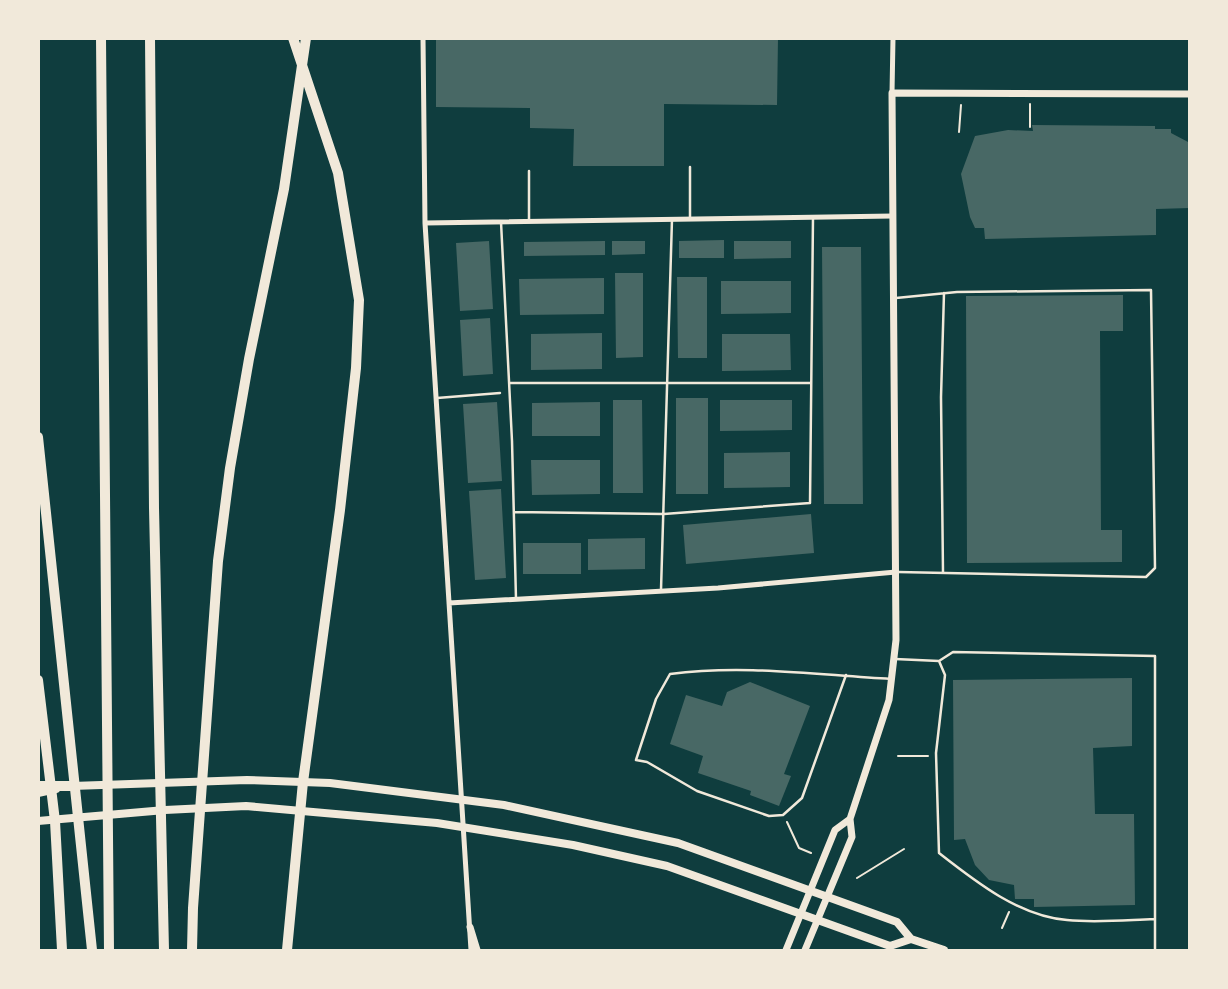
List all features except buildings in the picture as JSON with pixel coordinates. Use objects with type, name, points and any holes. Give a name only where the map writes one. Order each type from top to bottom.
[{"type":"highway","points":[[101,38],[109,950]]},
{"type":"highway","points":[[150,38],[154,508],[164,950]]},
{"type":"highway","points":[[287,950],[303,782],[340,510],[356,368],[359,300],[338,173],[293,38]]},
{"type":"highway","points":[[192,950],[218,561],[249,359],[284,189],[306,38]]},
{"type":"highway","points":[[38,437],[92,950]]},
{"type":"highway","points":[[38,680],[55,821],[62,950]]},
{"type":"highway","points":[[38,786],[71,786]]},
{"type":"main road","points":[[38,793],[71,786],[247,779],[330,783],[504,805],[678,843],[897,922],[911,939],[944,950]]},
{"type":"main road","points":[[38,821],[246,806],[437,822],[573,845],[667,866],[890,946],[911,939]]},
{"type":"street","points":[[423,38],[425,223],[434,398],[471,950]]},
{"type":"street","points":[[805,950],[852,837],[850,819],[889,701],[894,659],[897,572],[892,299],[893,38]]},
{"type":"street","points":[[892,93],[1189,94]]},
{"type":"street","points":[[425,223],[894,216]]},
{"type":"street","points":[[449,603],[661,591],[897,572]]},
{"type":"street","points":[[786,950],[835,830],[850,819]]},
{"type":"street","points":[[470,928],[477,950]]},
{"type":"lane","points":[[690,219],[691,167]]},
{"type":"lane","points":[[529,172],[529,221]]},
{"type":"lane","points":[[514,512],[663,514],[810,503],[813,217]]},
{"type":"lane","points":[[661,591],[672,219]]},
{"type":"lane","points":[[501,222],[510,383],[516,599]]},
{"type":"lane","points":[[892,299],[944,293],[1151,290],[1155,568],[1146,577],[897,572]]},
{"type":"lane","points":[[943,572],[941,397],[944,293]]},
{"type":"lane","points":[[510,383],[811,383]]},
{"type":"lane","points":[[434,398],[500,393]]},
{"type":"lane","points":[[894,659],[939,661],[953,652],[1155,656],[1154,949]]},
{"type":"lane","points":[[939,661],[945,674],[936,756],[939,853],[972,879],[1012,904],[1066,920],[1154,919]]},
{"type":"lane","points":[[846,675],[802,798],[783,815],[769,816],[697,791],[647,762],[636,760],[656,699],[670,674],[703,669],[800,671],[846,675],[891,679]]},
{"type":"path","points":[[959,132],[961,93]]},
{"type":"path","points":[[1030,93],[1030,127]]},
{"type":"path","points":[[898,756],[936,756]]},
{"type":"path","points":[[783,815],[799,848],[811,852]]},
{"type":"path","points":[[857,878],[904,849]]},
{"type":"path","points":[[1002,928],[1012,904]]}]
